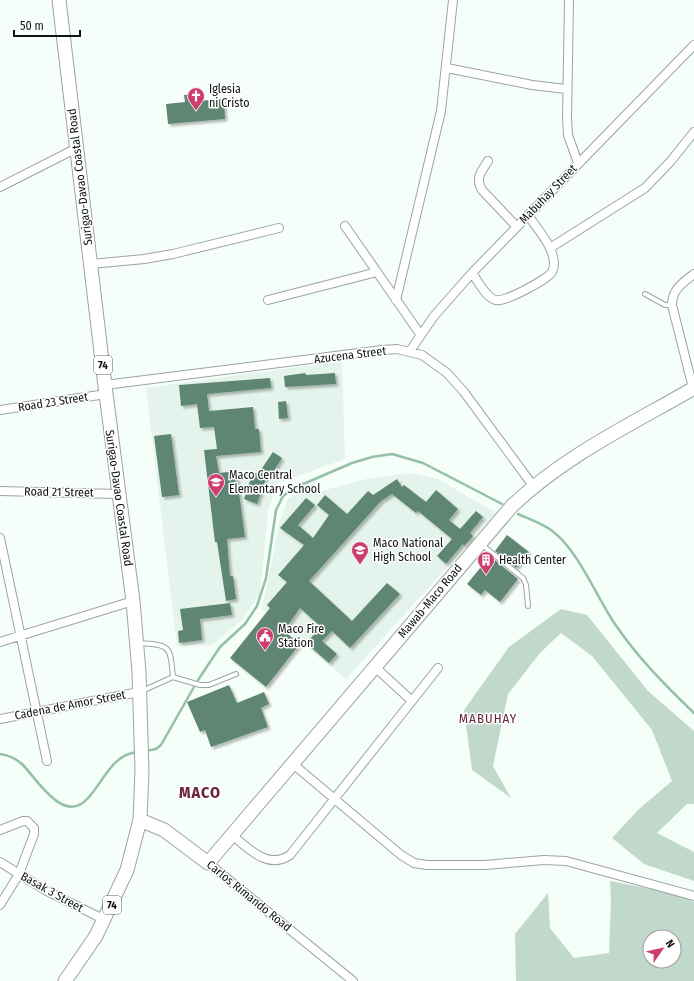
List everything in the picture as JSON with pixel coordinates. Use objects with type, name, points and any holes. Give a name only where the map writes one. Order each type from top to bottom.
[{"type":"main road","name":"Surigao-Davao Coastal Road","points":[[59,0],[105,390],[133,601],[137,643],[142,770],[140,820],[127,870],[105,920],[87,952],[65,981]]},
{"type":"main road","name":"Mawab-Maco Road","points":[[208,863],[512,506],[534,487],[596,444],[694,388]]},
{"type":"main road","name":"Carlos Rimando Road","points":[[140,820],[155,825],[175,836],[208,863]]},
{"type":"street","points":[[396,300],[441,111],[447,68],[453,0]]},
{"type":"street","points":[[570,0],[566,89],[568,135],[578,162]]},
{"type":"street","name":"Mabuhay Street","points":[[410,351],[420,334],[472,273],[578,162],[694,45]]},
{"type":"street","points":[[447,68],[532,85],[566,89]]},
{"type":"street","points":[[550,248],[645,188],[670,162],[694,132]]},
{"type":"street","points":[[0,187],[77,148]]},
{"type":"street","points":[[488,161],[478,176],[478,184],[517,226]]},
{"type":"street","points":[[472,273],[491,298],[496,301],[502,300],[547,277],[553,272],[554,262],[550,248],[528,215]]},
{"type":"street","points":[[345,226],[420,334]]},
{"type":"street","points":[[91,264],[144,259],[173,254],[279,228]]},
{"type":"street","points":[[268,300],[377,272]]},
{"type":"street","points":[[694,274],[683,282],[674,292],[672,305],[694,388]]},
{"type":"street","name":"Azucena Street","points":[[105,390],[382,350],[410,351],[422,354],[447,373],[464,392],[534,487]]},
{"type":"street","name":"Road 23 Street","points":[[0,410],[105,390]]},
{"type":"street","name":"Road 21 Street","points":[[0,491],[118,494]]},
{"type":"street","points":[[0,538],[47,760]]},
{"type":"street","points":[[0,642],[133,601]]},
{"type":"street","points":[[374,667],[412,701]]},
{"type":"street","points":[[232,835],[252,852],[264,858],[276,861],[283,859],[299,846],[438,668]]},
{"type":"street","name":"Cadena de Amor Street","points":[[0,719],[139,692]]},
{"type":"street","points":[[293,764],[401,855],[414,862],[427,865],[450,865],[544,860],[566,861],[694,896]]},
{"type":"street","points":[[0,830],[23,821],[27,821],[34,828],[31,844],[19,874],[0,905]]},
{"type":"street","name":"Basak 3 Street","points":[[0,862],[19,874],[105,920]]},
{"type":"street","name":"Carlos Rimando Road","points":[[208,863],[353,981]]},
{"type":"lane","points":[[645,294],[665,306],[672,305]]},
{"type":"lane","points":[[480,543],[523,578],[526,585],[528,606]]},
{"type":"lane","points":[[137,643],[164,646],[171,656],[173,677]]},
{"type":"lane","points":[[139,692],[173,677],[200,685],[209,685],[236,674]]},
{"type":"shaded area","name":"Maco Central Elementary School","points":[[342,361],[345,459],[278,483],[268,510],[260,594],[242,620],[212,645],[177,646],[146,388]]},
{"type":"shaded area","name":"Maco National High School","points":[[413,473],[438,479],[496,513],[346,679],[262,609],[280,521],[288,498],[301,493],[322,491],[366,479]]},
{"type":"green space","points":[[561,609],[587,615],[648,691],[694,731],[694,804],[687,804],[657,833],[694,852],[694,881],[644,864],[612,838],[639,809],[672,781],[652,730],[592,656],[561,633],[540,653],[508,694],[493,766],[511,798],[472,770],[464,710],[509,647]]},
{"type":"green space","points":[[610,881],[677,894],[694,902],[694,981],[516,981],[515,934],[548,893],[550,928],[574,958],[609,953],[611,901]]},
{"type":"building","name":"Iglesia ni Cristo","points":[[196,94],[197,101],[224,99],[225,119],[168,124],[166,104],[185,102],[184,95]]},
{"type":"building","points":[[305,373],[306,375],[335,373],[336,384],[285,387],[284,376]]},
{"type":"building","points":[[270,378],[271,388],[207,394],[209,411],[253,407],[255,429],[259,429],[261,452],[216,456],[219,473],[236,471],[245,537],[227,539],[230,576],[233,576],[236,599],[226,601],[217,542],[215,542],[204,450],[217,449],[214,427],[200,428],[197,404],[181,406],[179,385]]},
{"type":"building","points":[[286,401],[288,418],[279,419],[278,402]]},
{"type":"building","points":[[171,434],[179,495],[162,497],[154,436]]},
{"type":"building","points":[[273,452],[282,458],[271,475],[268,472],[257,504],[244,499],[253,472],[258,474]]},
{"type":"building","points":[[397,479],[402,487],[404,485],[426,502],[436,490],[458,509],[449,520],[460,529],[476,511],[483,517],[470,533],[473,536],[464,546],[463,544],[446,564],[437,556],[452,539],[418,511],[416,513],[392,494],[381,501],[309,581],[352,621],[387,583],[400,594],[350,648],[332,631],[322,641],[337,654],[329,663],[306,643],[321,627],[300,608],[284,631],[300,644],[266,687],[230,658],[270,608],[267,605],[287,582],[278,575],[304,545],[280,528],[306,498],[315,505],[298,525],[313,538],[329,515],[317,505],[325,495],[347,514],[368,491],[373,495]]},
{"type":"building","points":[[507,535],[529,552],[516,568],[495,551]]},
{"type":"building","points":[[490,556],[518,579],[500,602],[485,590],[481,595],[467,584]]},
{"type":"building","points":[[230,603],[232,615],[200,619],[202,640],[179,643],[178,631],[183,630],[180,609]]},
{"type":"building","points":[[229,685],[237,703],[264,692],[269,704],[261,708],[268,727],[211,747],[205,730],[200,732],[187,702]]},
{"type":"waterway","points":[[198,680],[220,647],[245,624],[257,606],[266,578],[276,510],[283,496],[294,488],[352,463],[372,457],[392,454],[423,463],[502,504]]},
{"type":"waterway","points":[[518,514],[539,523],[551,530],[561,539],[579,562],[625,639],[653,672],[694,713]]},
{"type":"waterway","points":[[145,751],[156,749],[161,745],[194,687]]},
{"type":"waterway","points":[[0,754],[9,756],[20,762],[43,789],[61,804],[70,807],[79,805],[88,798],[109,769],[121,758],[138,752]]},
{"type":"place","name":"Iglesia ni Cristo","points":[[196,111]]},
{"type":"place","name":"Maco Central Elementary School","points":[[216,497]]},
{"type":"place","name":"Maco National High School","points":[[360,565]]},
{"type":"place","name":"Health Center","points":[[486,575]]},
{"type":"place","name":"Maco Fire Station","points":[[265,651]]},
{"type":"district","name":"MABUHAY","points":[[488,718]]},
{"type":"district","name":"MACO","points":[[200,792]]}]
